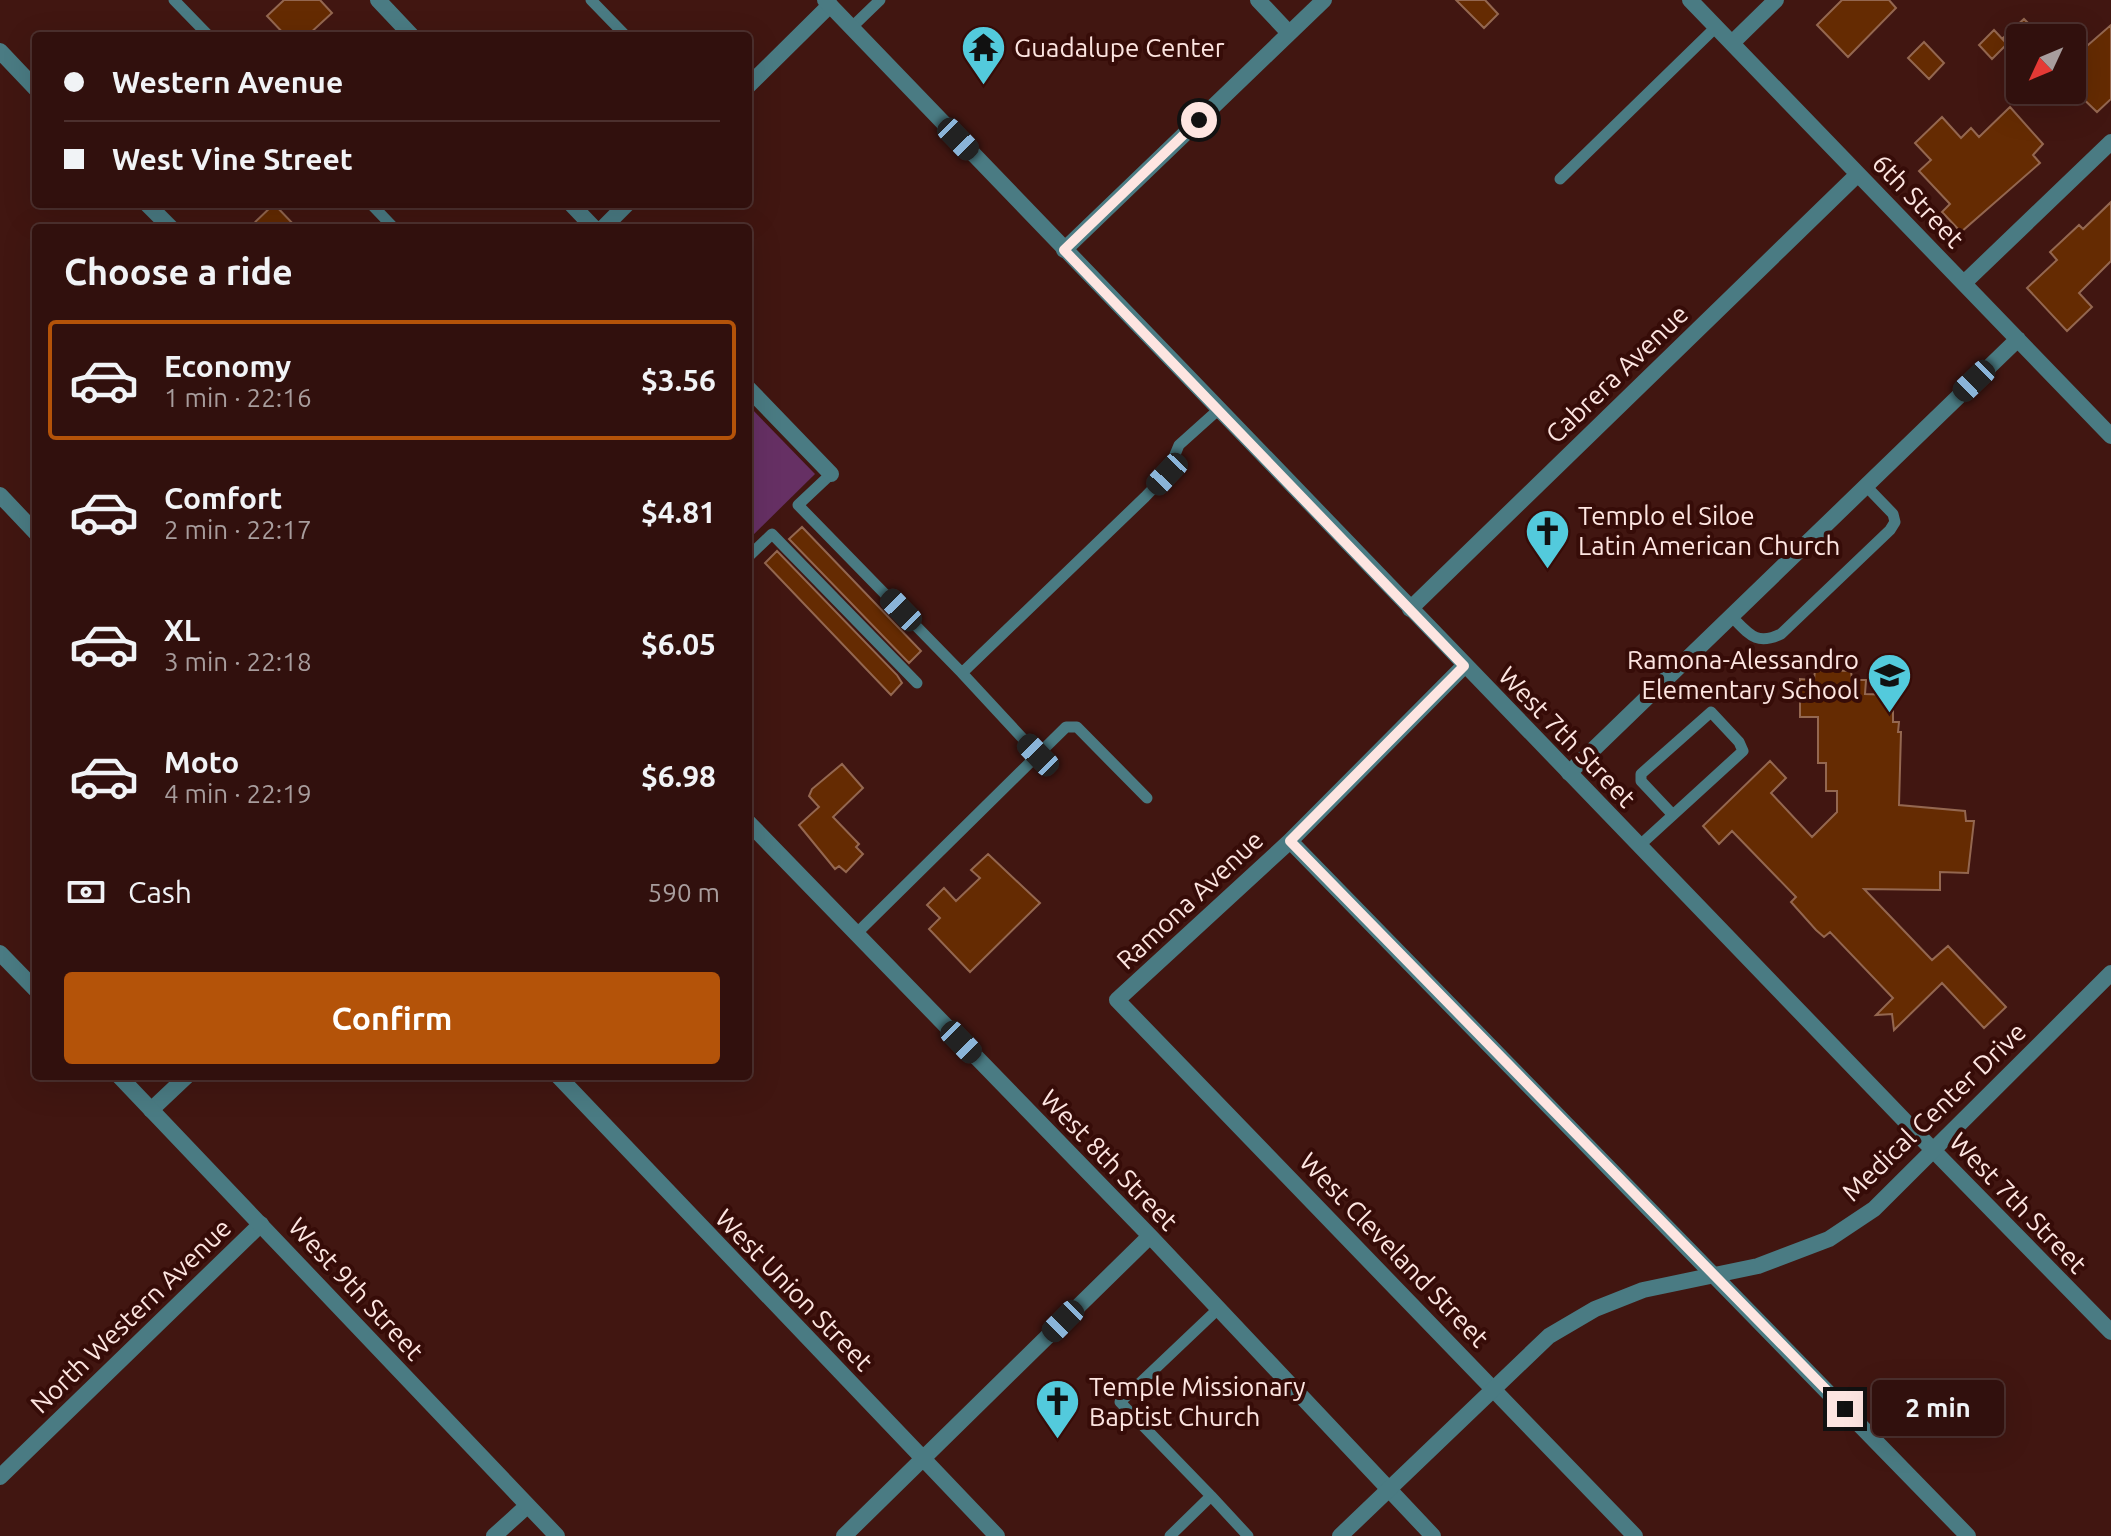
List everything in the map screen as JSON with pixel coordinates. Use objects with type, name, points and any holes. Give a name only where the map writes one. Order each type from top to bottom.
[{"type":"street","points":[[378,0],[408,32]]},
{"type":"street","points":[[1258,0],[1289,33]]},
{"type":"street","points":[[1064,250],[1324,0]]},
{"type":"street","name":"6th Street","points":[[1690,0],[2111,436]]},
{"type":"street","points":[[1732,43],[1776,0]]},
{"type":"street","points":[[752,82],[828,3]]},
{"type":"street","name":"West 7th Street","points":[[828,3],[1464,666],[2111,1332]]},
{"type":"street","points":[[0,51],[32,85]]},
{"type":"street","points":[[1964,283],[2111,142]]},
{"type":"street","name":"Cabrera Avenue","points":[[1410,609],[1858,174]]},
{"type":"street","points":[[151,208],[167,224]]},
{"type":"street","points":[[575,208],[590,224]]},
{"type":"street","points":[[607,224],[623,208]]},
{"type":"street","points":[[1569,773],[2018,339]]},
{"type":"street","points":[[752,392],[831,474]]},
{"type":"street","points":[[0,495],[32,529]]},
{"type":"street","name":"Ramona Avenue","points":[[1117,1000],[1290,841],[1464,666]]},
{"type":"street","name":"West 8th Street","points":[[752,826],[1150,1236],[1433,1536]]},
{"type":"street","points":[[1290,841],[1968,1536]]},
{"type":"street","points":[[0,953],[32,986]]},
{"type":"street","name":"Medical Center Drive","points":[[1340,1536],[1549,1336],[1595,1309],[1643,1290],[1758,1266],[1829,1239],[1874,1209],[2111,973]]},
{"type":"street","name":"West Cleveland Street","points":[[1117,1000],[1635,1536]]},
{"type":"street","name":"West 9th Street","points":[[123,1080],[557,1536]]},
{"type":"street","points":[[151,1110],[183,1080]]},
{"type":"street","name":"West Union Street","points":[[562,1080],[997,1536]]},
{"type":"street","name":"North Western Avenue","points":[[0,1477],[261,1224]]},
{"type":"street","points":[[844,1536],[1150,1236]]},
{"type":"street","points":[[494,1536],[527,1506]]},
{"type":"lane","points":[[174,0],[205,32]]},
{"type":"lane","points":[[591,0],[622,32]]},
{"type":"lane","points":[[851,28],[880,0]]},
{"type":"lane","points":[[1560,179],[1716,27]]},
{"type":"lane","points":[[375,208],[390,224]]},
{"type":"lane","points":[[962,673],[1145,497],[1167,474],[1179,445],[1218,410]]},
{"type":"lane","points":[[831,474],[798,505],[1038,755]]},
{"type":"lane","points":[[1731,616],[1754,639],[1766,642],[1781,634],[1890,530],[1895,522],[1893,514],[1866,486]]},
{"type":"lane","points":[[752,553],[772,534],[917,683]]},
{"type":"lane","points":[[1639,846],[1673,815],[1743,751],[1739,742],[1711,712],[1641,774],[1641,781],[1673,815]]},
{"type":"lane","points":[[856,934],[1072,724],[1147,798]]},
{"type":"lane","points":[[1218,1309],[1120,1402],[1248,1536]]},
{"type":"lane","points":[[1170,1536],[1211,1496]]},
{"type":"shaded area","points":[[752,409],[815,474],[752,536]]},
{"type":"building","points":[[284,0],[320,0],[332,13],[311,32],[282,32],[267,16]]},
{"type":"building","points":[[1456,0],[1485,0],[1498,14],[1484,28]]},
{"type":"building","points":[[1842,0],[1889,0],[1896,8],[1848,57],[1817,25]]},
{"type":"building","points":[[2111,25],[2111,99],[2097,112],[2086,101],[2086,47]]},
{"type":"building","points":[[1994,30],[2006,43],[1992,59],[1979,45]]},
{"type":"building","points":[[1924,42],[1944,63],[1929,79],[1908,58]]},
{"type":"building","points":[[2010,107],[2043,144],[2033,155],[2040,163],[1961,232],[1942,212],[1950,204],[1919,171],[1931,160],[1915,143],[1942,117],[1961,138],[1971,128],[1979,137]]},
{"type":"building","points":[[2111,202],[2111,261],[2079,293],[2092,307],[2067,331],[2027,288],[2057,260],[2050,252],[2079,225],[2083,229]]},
{"type":"building","points":[[270,208],[278,208],[293,224],[253,224]]},
{"type":"building","points":[[802,527],[921,651],[909,663],[789,539]]},
{"type":"building","points":[[777,551],[897,675],[902,683],[891,695],[765,563]]},
{"type":"building","points":[[1815,670],[1851,671],[1852,680],[1866,680],[1865,694],[1893,695],[1893,722],[1899,722],[1898,732],[1901,732],[1899,805],[1965,811],[1966,821],[1974,821],[1968,873],[1940,872],[1940,890],[1864,889],[1932,960],[1948,946],[2006,1007],[1984,1028],[1942,983],[1894,1030],[1892,1014],[1876,1015],[1893,998],[1830,932],[1824,937],[1816,930],[1791,902],[1796,897],[1732,831],[1719,844],[1703,826],[1770,761],[1786,778],[1771,793],[1812,837],[1837,812],[1837,791],[1826,791],[1826,763],[1818,763],[1818,717],[1800,717],[1800,679],[1814,680]]},
{"type":"building","points":[[842,764],[863,788],[833,817],[859,844],[856,847],[863,854],[846,872],[839,866],[835,869],[799,825],[819,807],[809,796],[812,789]]},
{"type":"building","points":[[988,854],[1040,903],[970,972],[929,929],[940,918],[927,905],[944,888],[956,901],[980,878],[971,870]]},
{"type":"place","name":"Guadalupe Center","points":[[983,87]]},
{"type":"place","name":"Templo el Siloe Latin American Church","points":[[1547,570]]},
{"type":"place","name":"Ramona-Alessandro Elementary School","points":[[1890,714]]},
{"type":"place","name":"Temple Missionary Baptist Church","points":[[1058,1441]]},
{"type":"route","points":[[1199,120],[1064,250],[1464,666],[1290,841],[1845,1409]]}]
